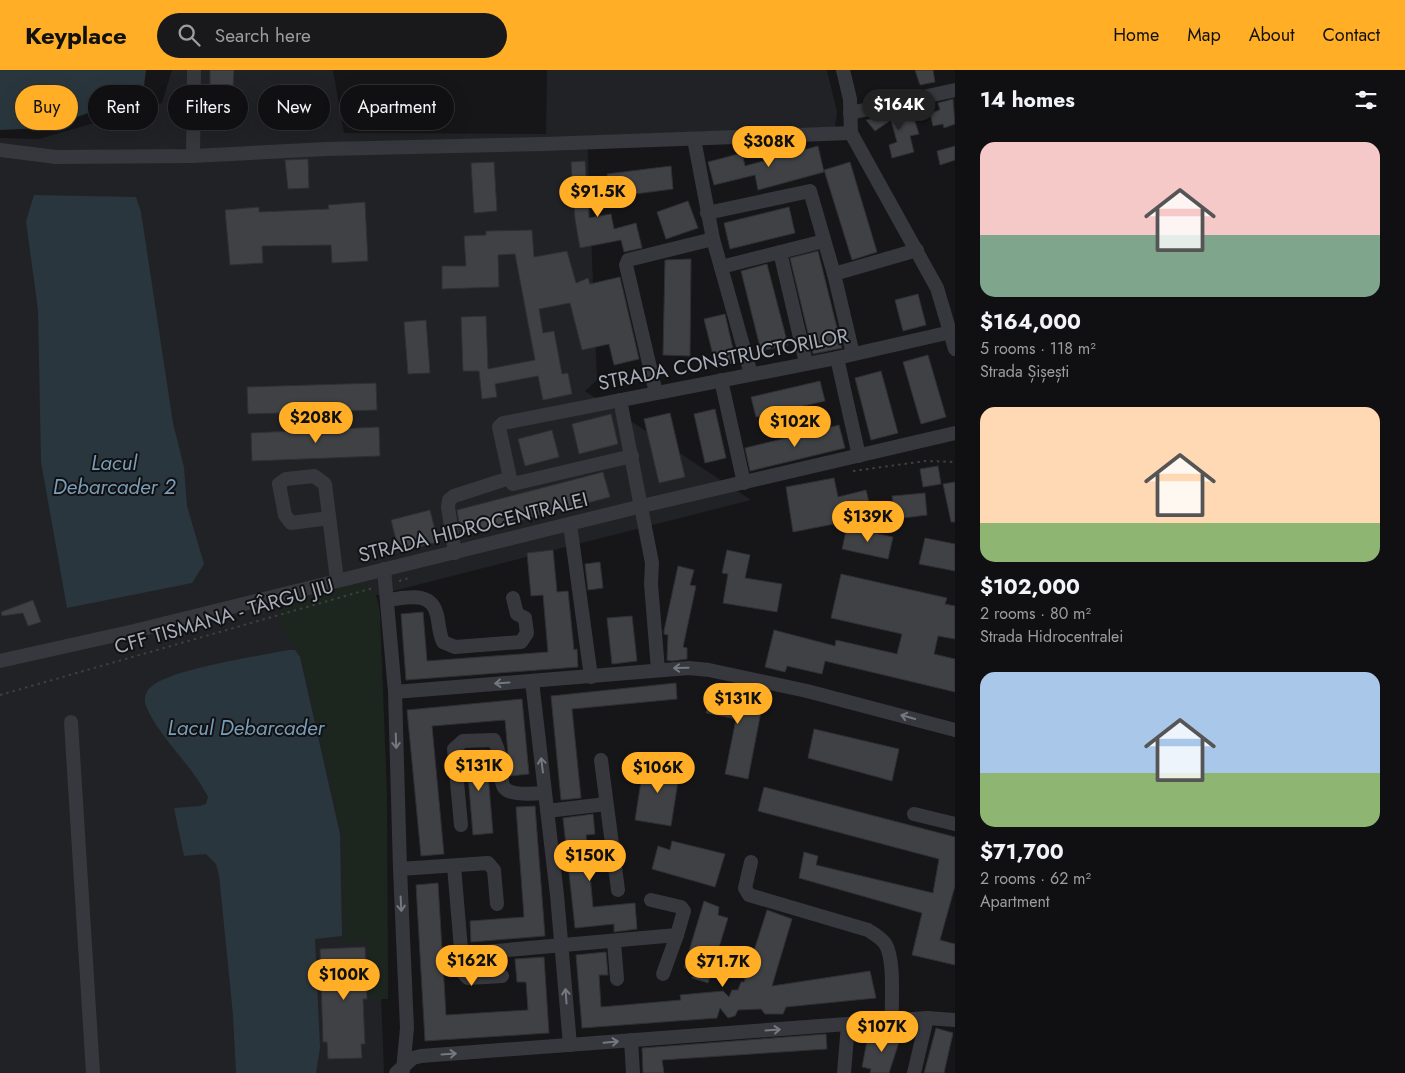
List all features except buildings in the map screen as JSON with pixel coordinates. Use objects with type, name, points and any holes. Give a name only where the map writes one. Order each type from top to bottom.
[{"type":"street","points":[[193,156],[194,70]]},
{"type":"street","points":[[843,70],[850,98],[851,133],[937,288],[955,349]]},
{"type":"street","points":[[850,112],[955,90]]},
{"type":"street","points":[[0,150],[56,158],[193,156],[326,149],[851,133]]},
{"type":"street","points":[[694,139],[713,239],[751,374]]},
{"type":"street","points":[[707,213],[810,191],[834,274],[853,354]]},
{"type":"street","points":[[656,393],[626,265],[628,260],[713,239]]},
{"type":"street","points":[[721,267],[824,241]]},
{"type":"street","points":[[834,274],[917,250]]},
{"type":"street","points":[[780,252],[806,363]]},
{"type":"street","name":"STRADA CONSTRUCTORILOR","points":[[510,478],[499,432],[499,427],[503,423],[837,358],[951,332]]},
{"type":"street","points":[[837,358],[859,456]]},
{"type":"street","points":[[721,380],[744,484]]},
{"type":"street","points":[[620,400],[652,563],[651,584],[658,670]]},
{"type":"street","name":"STRADA HIDROCENTRALEI","points":[[0,661],[134,631],[642,506],[955,434]]},
{"type":"street","points":[[455,553],[448,507],[449,500],[454,496],[510,478],[514,484],[520,484],[632,456]]},
{"type":"street","points":[[329,518],[337,580]]},
{"type":"street","points":[[570,524],[591,677]]},
{"type":"street","points":[[384,569],[395,692],[407,1028],[401,1071]]},
{"type":"street","points":[[387,600],[425,598],[430,601],[434,608],[443,642],[455,647],[521,642],[527,633],[525,618],[517,614],[513,598]]},
{"type":"street","points":[[395,692],[658,670],[709,670],[807,691],[955,730]]},
{"type":"street","points":[[532,681],[562,945],[570,1045]]},
{"type":"street","points":[[71,722],[93,1073]]},
{"type":"street","points":[[461,825],[454,749],[463,741],[494,740],[499,755],[502,784],[512,794],[545,793]]},
{"type":"street","points":[[601,760],[618,890]]},
{"type":"street","points":[[547,811],[606,804]]},
{"type":"street","points":[[914,814],[955,824]]},
{"type":"street","points":[[751,862],[745,888],[749,895],[868,930],[879,936],[886,944],[889,956],[892,1021]]},
{"type":"street","points":[[400,869],[488,863],[494,870],[497,904]]},
{"type":"street","points":[[454,866],[461,954],[465,976],[502,976]]},
{"type":"street","points":[[651,900],[681,908],[684,911],[663,974]]},
{"type":"street","points":[[461,954],[677,936]]},
{"type":"street","points":[[614,942],[617,979]]},
{"type":"street","points":[[401,1071],[413,1058],[421,1056],[927,1018],[955,1020]]},
{"type":"street","points":[[914,1073],[927,1018]]},
{"type":"street","points":[[844,1073],[848,1024]]},
{"type":"street","points":[[631,1040],[633,1073]]},
{"type":"path","points":[[852,471],[926,461],[955,462]]},
{"type":"path","name":"CFF TISMANA - TÂRGU JIU","points":[[0,695],[411,577]]},
{"type":"shaded area","points":[[172,70],[333,70],[340,110],[340,130],[343,130],[344,133],[546,134],[547,70],[827,70],[837,112],[835,127],[587,136],[597,380],[585,391],[751,500],[366,598],[384,1073],[0,1073],[0,138],[39,139],[70,130],[78,130],[78,128],[88,125],[88,130],[158,130],[158,104],[162,103]]},
{"type":"shaded area","points":[[354,584],[366,586],[374,592],[380,614],[387,795],[388,999],[371,999],[368,942],[344,944],[342,834],[301,655],[289,638],[275,605]]},
{"type":"water","points":[[0,70],[146,70],[144,85],[88,85],[88,113],[78,117],[78,85],[15,85],[15,129],[0,130]]},
{"type":"water","name":"Lacul Debarcader 2","points":[[34,195],[136,197],[141,212],[173,423],[184,467],[187,506],[204,564],[192,583],[67,608],[41,462],[38,310],[26,221]]},
{"type":"water","name":"Lacul Debarcader","points":[[295,650],[300,657],[340,834],[342,936],[315,939],[320,1048],[316,1073],[236,1073],[233,1015],[219,875],[216,864],[206,854],[184,856],[174,808],[200,806],[206,804],[208,797],[151,717],[145,703],[145,698],[152,686],[178,674]]}]
